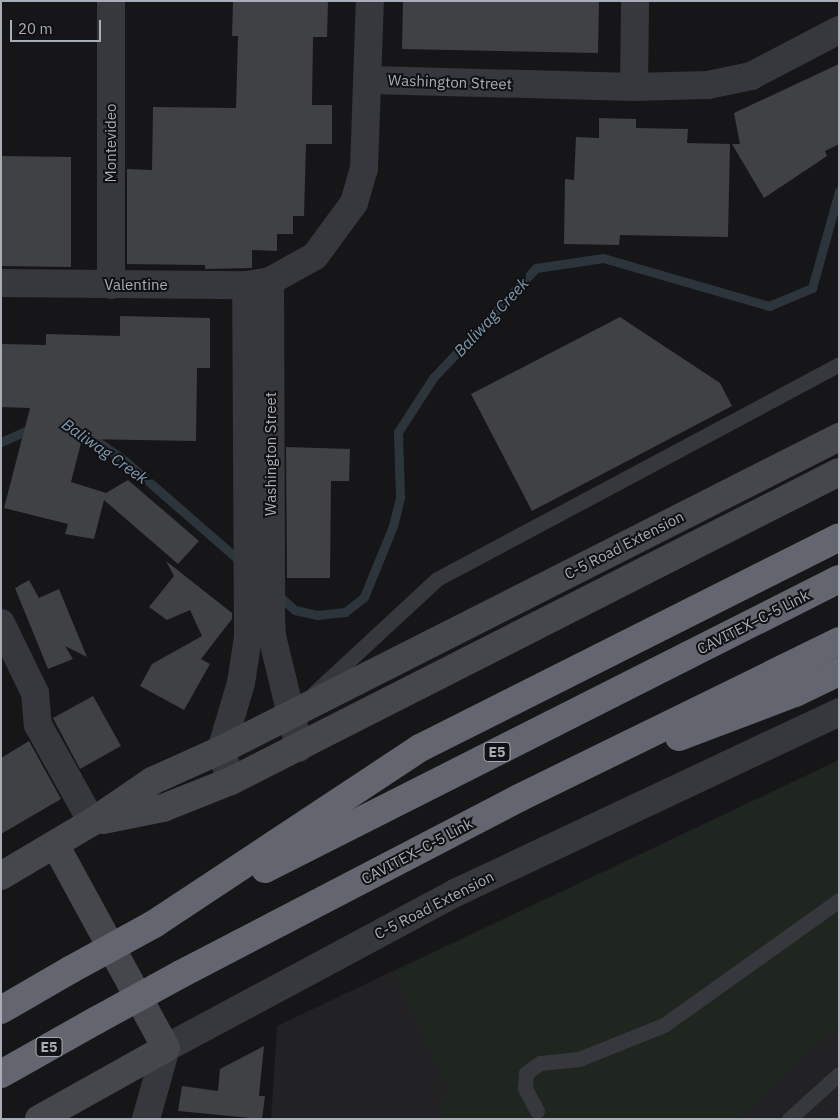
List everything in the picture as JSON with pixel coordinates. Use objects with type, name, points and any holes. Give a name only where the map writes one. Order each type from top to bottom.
[{"type":"highway","points":[[154,924],[420,748],[839,537]]},
{"type":"highway","name":"CAVITEX–C-5 Link","points":[[1,1010],[154,924],[839,579]]},
{"type":"highway","name":"CAVITEX–C-5 Link","points":[[1,1074],[181,974],[519,798],[839,642]]},
{"type":"highway","points":[[519,798],[795,693],[839,672]]},
{"type":"main road","name":"C-5 Road Extension","points":[[1,876],[92,822],[152,781],[221,750],[839,436]]},
{"type":"main road","name":"C-5 Road Extension","points":[[92,822],[163,808],[231,781],[839,472]]},
{"type":"main road","points":[[55,844],[166,1048]]},
{"type":"main road","name":"C-5 Road Extension","points":[[39,1119],[166,1048]]},
{"type":"street","name":"Montevideo","points":[[111,1],[111,285]]},
{"type":"street","points":[[370,1],[370,80]]},
{"type":"street","points":[[634,87],[635,1]]},
{"type":"street","name":"Washington Street","points":[[221,750],[260,613],[258,283],[315,256],[354,203],[364,169],[370,80],[634,87],[708,85],[752,76],[839,30]]},
{"type":"street","name":"Valentine","points":[[1,283],[111,285],[258,283]]},
{"type":"street","name":"Washington Street","points":[[260,613],[272,636],[299,748]]},
{"type":"street","points":[[1,624],[34,693],[38,725],[92,822]]},
{"type":"street","name":"C-5 Road Extension","points":[[166,1048],[455,893],[839,712]]},
{"type":"street","points":[[221,750],[231,781]]},
{"type":"street","points":[[146,1119],[166,1048]]},
{"type":"lane","points":[[292,714],[437,579],[839,364]]},
{"type":"lane","points":[[537,1111],[525,1088],[526,1073],[540,1063],[579,1060],[664,1025],[839,900]]},
{"type":"lane","points":[[790,1119],[839,1074]]},
{"type":"shaded area","points":[[839,760],[839,1119],[271,1119],[277,1026]]},
{"type":"shaded area","points":[[839,760],[839,1024],[737,1119],[442,1119],[447,1085],[394,972]]},
{"type":"building","points":[[233,1],[328,1],[327,37],[313,37],[312,105],[332,105],[332,144],[306,144],[304,216],[293,216],[293,234],[277,234],[277,251],[252,250],[252,268],[205,269],[205,265],[127,264],[127,169],[152,170],[153,107],[236,108],[238,36],[232,36]]},
{"type":"building","points":[[403,1],[599,1],[598,53],[402,49]]},
{"type":"building","points":[[839,64],[839,144],[825,151],[827,156],[764,198],[732,144],[740,144],[734,113]]},
{"type":"building","points":[[599,118],[636,119],[636,128],[688,129],[687,143],[730,144],[728,237],[620,235],[619,245],[564,244],[565,179],[574,180],[576,137],[599,138]]},
{"type":"building","points":[[1,156],[71,157],[71,267],[1,266]]},
{"type":"building","points":[[120,316],[210,318],[210,368],[197,368],[196,441],[82,439],[71,482],[106,493],[128,480],[199,541],[178,564],[104,500],[94,539],[65,534],[68,524],[4,508],[30,408],[1,407],[1,344],[46,345],[46,334],[120,336]]},
{"type":"building","points":[[620,317],[720,383],[732,406],[532,511],[471,394]]},
{"type":"building","points":[[286,447],[350,449],[349,481],[331,481],[330,578],[287,578]]},
{"type":"building","points":[[166,561],[232,613],[232,619],[201,659],[210,664],[184,710],[140,686],[152,664],[202,636],[190,610],[167,620],[149,607],[174,576]]},
{"type":"building","points":[[29,580],[39,598],[59,589],[87,657],[65,646],[73,659],[48,669],[15,588]]},
{"type":"building","points":[[93,696],[121,746],[80,769],[53,718]]},
{"type":"building","points":[[29,741],[61,799],[1,834],[1,758]]},
{"type":"building","points":[[264,1046],[259,1096],[265,1096],[262,1119],[178,1111],[182,1086],[218,1091],[220,1069]]},
{"type":"waterway","name":"Baliwag Creek","points":[[277,594],[295,610],[317,615],[345,612],[364,597],[393,526],[400,497],[398,432],[433,378],[536,268],[603,258],[769,306],[812,288],[839,191]]},
{"type":"waterway","name":"Baliwag Creek","points":[[1,442],[33,428]]},
{"type":"waterway","name":"Baliwag Creek","points":[[86,433],[125,461],[241,562]]}]
